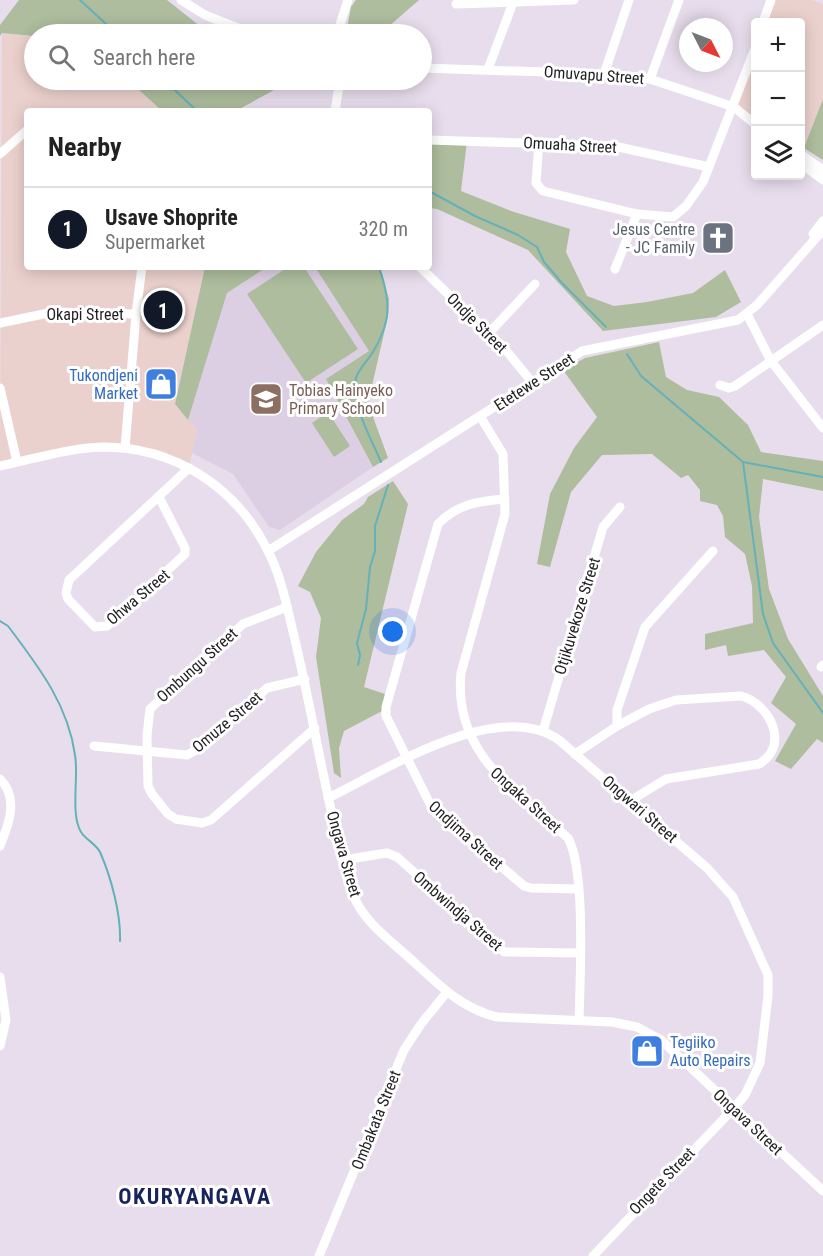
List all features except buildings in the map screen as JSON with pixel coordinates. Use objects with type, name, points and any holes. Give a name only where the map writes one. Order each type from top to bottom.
[{"type":"street","points":[[181,0],[205,15],[228,24]]},
{"type":"street","points":[[341,24],[348,0]]},
{"type":"street","points":[[456,3],[574,0]]},
{"type":"street","points":[[604,74],[629,0]]},
{"type":"street","points":[[650,79],[679,0]]},
{"type":"street","points":[[765,18],[771,0]]},
{"type":"street","points":[[488,69],[514,2]]},
{"type":"street","points":[[539,142],[536,183],[543,191],[637,214],[668,219],[674,217],[696,194],[734,107],[751,59]]},
{"type":"street","name":"Omuvapu Street","points":[[432,68],[604,74],[650,79],[734,107],[751,121]]},
{"type":"street","points":[[335,108],[338,90]]},
{"type":"street","points":[[0,154],[24,133]]},
{"type":"street","name":"Omuaha Street","points":[[432,140],[614,146],[709,167]]},
{"type":"street","points":[[805,156],[823,170]]},
{"type":"street","points":[[805,166],[823,180]]},
{"type":"street","points":[[615,269],[637,214]]},
{"type":"street","name":"Etetewe Street","points":[[805,249],[823,221]]},
{"type":"street","name":"Etetewe Street","points":[[268,551],[582,351],[727,324],[747,314],[823,230]]},
{"type":"street","points":[[125,448],[135,314],[142,270]]},
{"type":"street","name":"Ondje Street","points":[[423,270],[489,333],[532,381]]},
{"type":"street","points":[[489,333],[535,284]]},
{"type":"street","name":"Okapi Street","points":[[0,323],[53,312],[135,314]]},
{"type":"street","points":[[747,314],[771,361],[823,428]]},
{"type":"street","points":[[720,386],[729,388],[735,386],[820,328],[823,338]]},
{"type":"street","points":[[0,388],[17,462]]},
{"type":"street","name":"Ongaka Street","points":[[480,416],[503,454],[505,499],[503,526],[460,673],[459,698],[470,732],[484,763],[568,838],[573,849],[578,889],[579,1020]]},
{"type":"street","name":"Ongava Street","points":[[0,466],[80,449],[125,448],[174,460],[189,468],[237,504],[268,551],[287,607],[305,679],[328,798],[343,860],[357,903],[372,923],[465,1006],[497,1017],[612,1022],[637,1027],[661,1040],[823,1191]]},
{"type":"street","name":"Ohwa Street","points":[[159,497],[185,548],[185,554],[107,626],[95,627],[68,599],[66,587],[69,579],[189,468]]},
{"type":"street","name":"Ondjima Street","points":[[505,499],[475,501],[459,508],[446,516],[435,532],[386,707],[386,716],[431,806],[517,882],[531,888],[578,889]]},
{"type":"street","name":"Otjikuvekoze Street","points":[[543,730],[603,527],[620,507]]},
{"type":"street","points":[[618,726],[617,710],[645,627],[713,550]]},
{"type":"street","name":"Ombungu Street","points":[[287,607],[243,624],[162,696],[148,712],[148,786],[159,804],[176,819],[202,823],[219,815],[315,728]]},
{"type":"street","name":"Omuze Street","points":[[94,746],[148,753],[181,755],[193,753],[267,688],[305,679]]},
{"type":"street","points":[[575,754],[649,709],[676,700],[741,696],[749,698],[767,713],[774,729],[771,753],[759,764],[666,779],[630,801]]},
{"type":"street","points":[[328,798],[470,732],[500,728],[543,730]]},
{"type":"street","name":"Ongwari Street","points":[[543,730],[630,801],[724,884],[733,897],[768,975],[767,1018],[760,1063],[745,1095],[734,1108]]},
{"type":"street","points":[[0,779],[7,787],[12,806],[8,827],[0,846]]},
{"type":"street","name":"Ombwindja Street","points":[[343,860],[387,853],[397,857],[504,952],[580,953]]},
{"type":"street","points":[[0,977],[6,1020],[0,1046]]},
{"type":"street","name":"Ombakata Street","points":[[319,1256],[404,1050],[421,1024],[447,992]]},
{"type":"street","name":"Ongete Street","points":[[592,1256],[734,1108]]},
{"type":"shaded area","points":[[774,0],[811,0],[823,4],[823,99],[805,145],[805,18],[767,18]]},
{"type":"shaded area","points":[[2,33],[24,35],[24,90],[139,90],[159,108],[24,108],[24,270],[204,270],[175,404],[197,430],[189,468],[174,460],[99,447],[0,466]]},
{"type":"shaded area","points":[[751,60],[751,115],[735,105]]},
{"type":"shaded area","name":"Tobias Hainyeko Primary School","points":[[262,270],[317,270],[369,351],[326,379],[373,467],[280,530],[269,527],[233,474],[192,453],[197,430],[188,420],[227,293]]},
{"type":"green space","points":[[19,0],[167,0],[197,24],[24,24],[24,35],[2,33],[0,36],[0,25]]},
{"type":"green space","points":[[356,0],[419,0],[391,24],[348,24],[351,7]]},
{"type":"green space","points":[[139,90],[274,90],[241,108],[159,108]]},
{"type":"green space","points":[[823,99],[823,160],[805,149]]},
{"type":"green space","points":[[432,140],[467,141],[461,191],[511,211],[570,229],[566,252],[587,296],[614,306],[647,302],[693,293],[725,270],[741,302],[716,317],[603,331],[528,250],[432,208]]},
{"type":"green space","points":[[204,270],[262,270],[227,293],[188,420],[175,404]]},
{"type":"green space","points":[[283,270],[306,270],[358,349],[306,383],[247,294]]},
{"type":"green space","points":[[317,270],[380,270],[389,299],[388,316],[368,403],[388,458],[373,467],[326,379],[369,351]]},
{"type":"green space","points":[[659,342],[666,377],[687,390],[719,397],[748,425],[761,452],[823,461],[823,491],[763,479],[759,517],[769,589],[788,639],[823,696],[823,743],[817,739],[791,769],[775,761],[796,724],[771,703],[786,677],[764,650],[728,656],[726,645],[705,650],[705,634],[753,623],[752,586],[745,554],[725,537],[723,516],[717,505],[700,501],[700,490],[688,475],[681,478],[652,454],[602,455],[571,492],[550,567],[537,564],[550,494],[574,448],[597,417],[563,370],[585,358]]},
{"type":"green space","points":[[328,412],[350,446],[334,457],[312,423]]},
{"type":"green space","points":[[393,481],[408,504],[364,687],[385,694],[382,711],[344,731],[339,748],[341,778],[334,773],[316,657],[321,618],[310,592],[298,586],[316,552],[342,520],[364,504],[368,497]]},
{"type":"waterway","points":[[80,0],[106,24]]},
{"type":"waterway","points":[[175,90],[194,108]]},
{"type":"waterway","points":[[432,193],[475,216],[518,235],[537,247],[544,262],[561,282],[606,327]]},
{"type":"waterway","points":[[380,270],[386,291],[386,322],[378,343],[357,375],[355,388],[359,410],[381,462]]},
{"type":"waterway","points":[[627,354],[641,376],[743,462],[823,477]]},
{"type":"waterway","points":[[743,462],[763,614],[773,643],[823,713]]},
{"type":"waterway","points":[[358,665],[360,655],[357,643],[366,609],[370,567],[375,551],[375,526],[388,485]]},
{"type":"waterway","points":[[0,621],[8,626],[41,671],[66,719],[75,755],[75,805],[78,824],[83,835],[98,849],[104,862],[117,908],[120,941]]},
{"type":"place","name":"Jesus Centre - JC Family","points":[[718,238]]},
{"type":"place","name":"Usave Shoprite","points":[[163,310]]},
{"type":"place","name":"Tukondjeni Market","points":[[161,384]]},
{"type":"place","name":"Tobias Hainyeko Primary School","points":[[266,399]]},
{"type":"place","name":"Tegiiko Auto Repairs","points":[[647,1051]]},
{"type":"district","name":"OKURYANGAVA","points":[[195,1196]]}]
